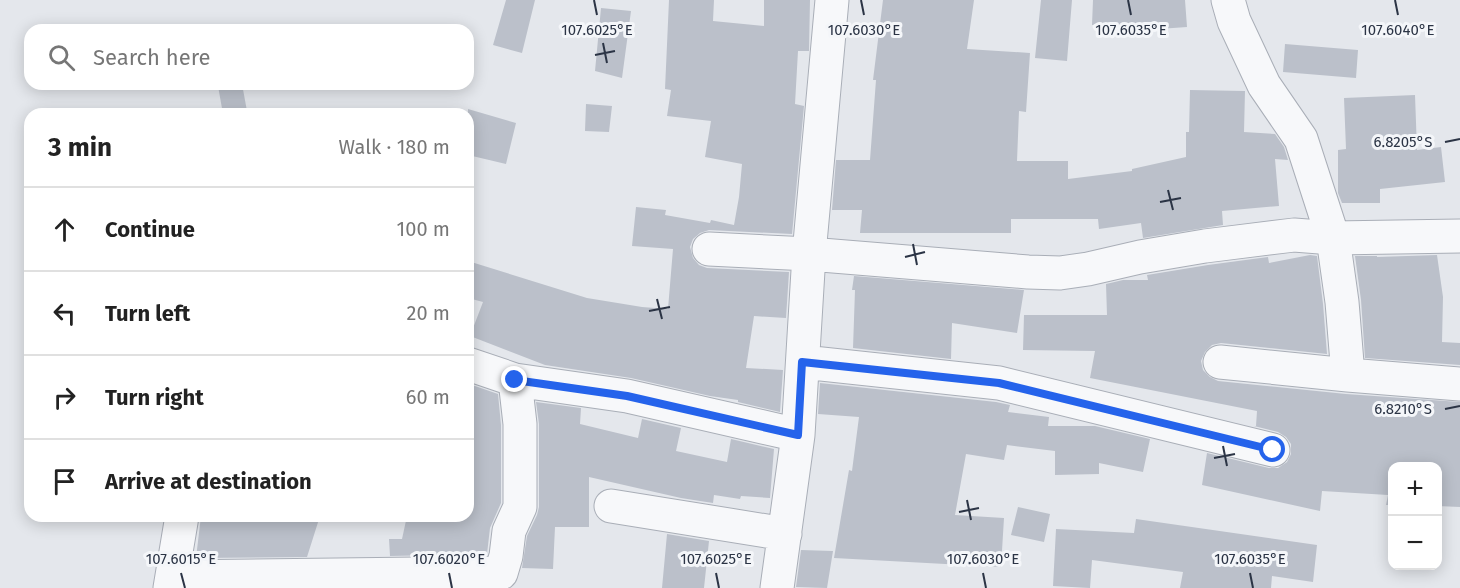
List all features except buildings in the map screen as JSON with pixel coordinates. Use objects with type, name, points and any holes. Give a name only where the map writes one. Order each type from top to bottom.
[{"type":"street","points":[[777,588],[798,435],[809,255],[832,0]]},
{"type":"street","points":[[1228,0],[1234,21],[1264,84],[1301,139],[1333,238],[1342,302],[1348,375]]},
{"type":"street","points":[[709,249],[1060,273],[1140,257],[1294,235],[1333,238],[1460,236]]},
{"type":"street","points":[[802,362],[999,383],[1273,450]]},
{"type":"street","points":[[1220,362],[1460,384]]},
{"type":"street","points":[[474,366],[515,380],[627,396],[798,435]]},
{"type":"street","points":[[181,522],[171,583],[501,573],[509,531],[520,507],[520,424],[515,380]]},
{"type":"street","points":[[611,506],[785,534]]},
{"type":"route","points":[[515,380],[627,396],[798,435],[802,362],[999,383],[1273,450]]}]
